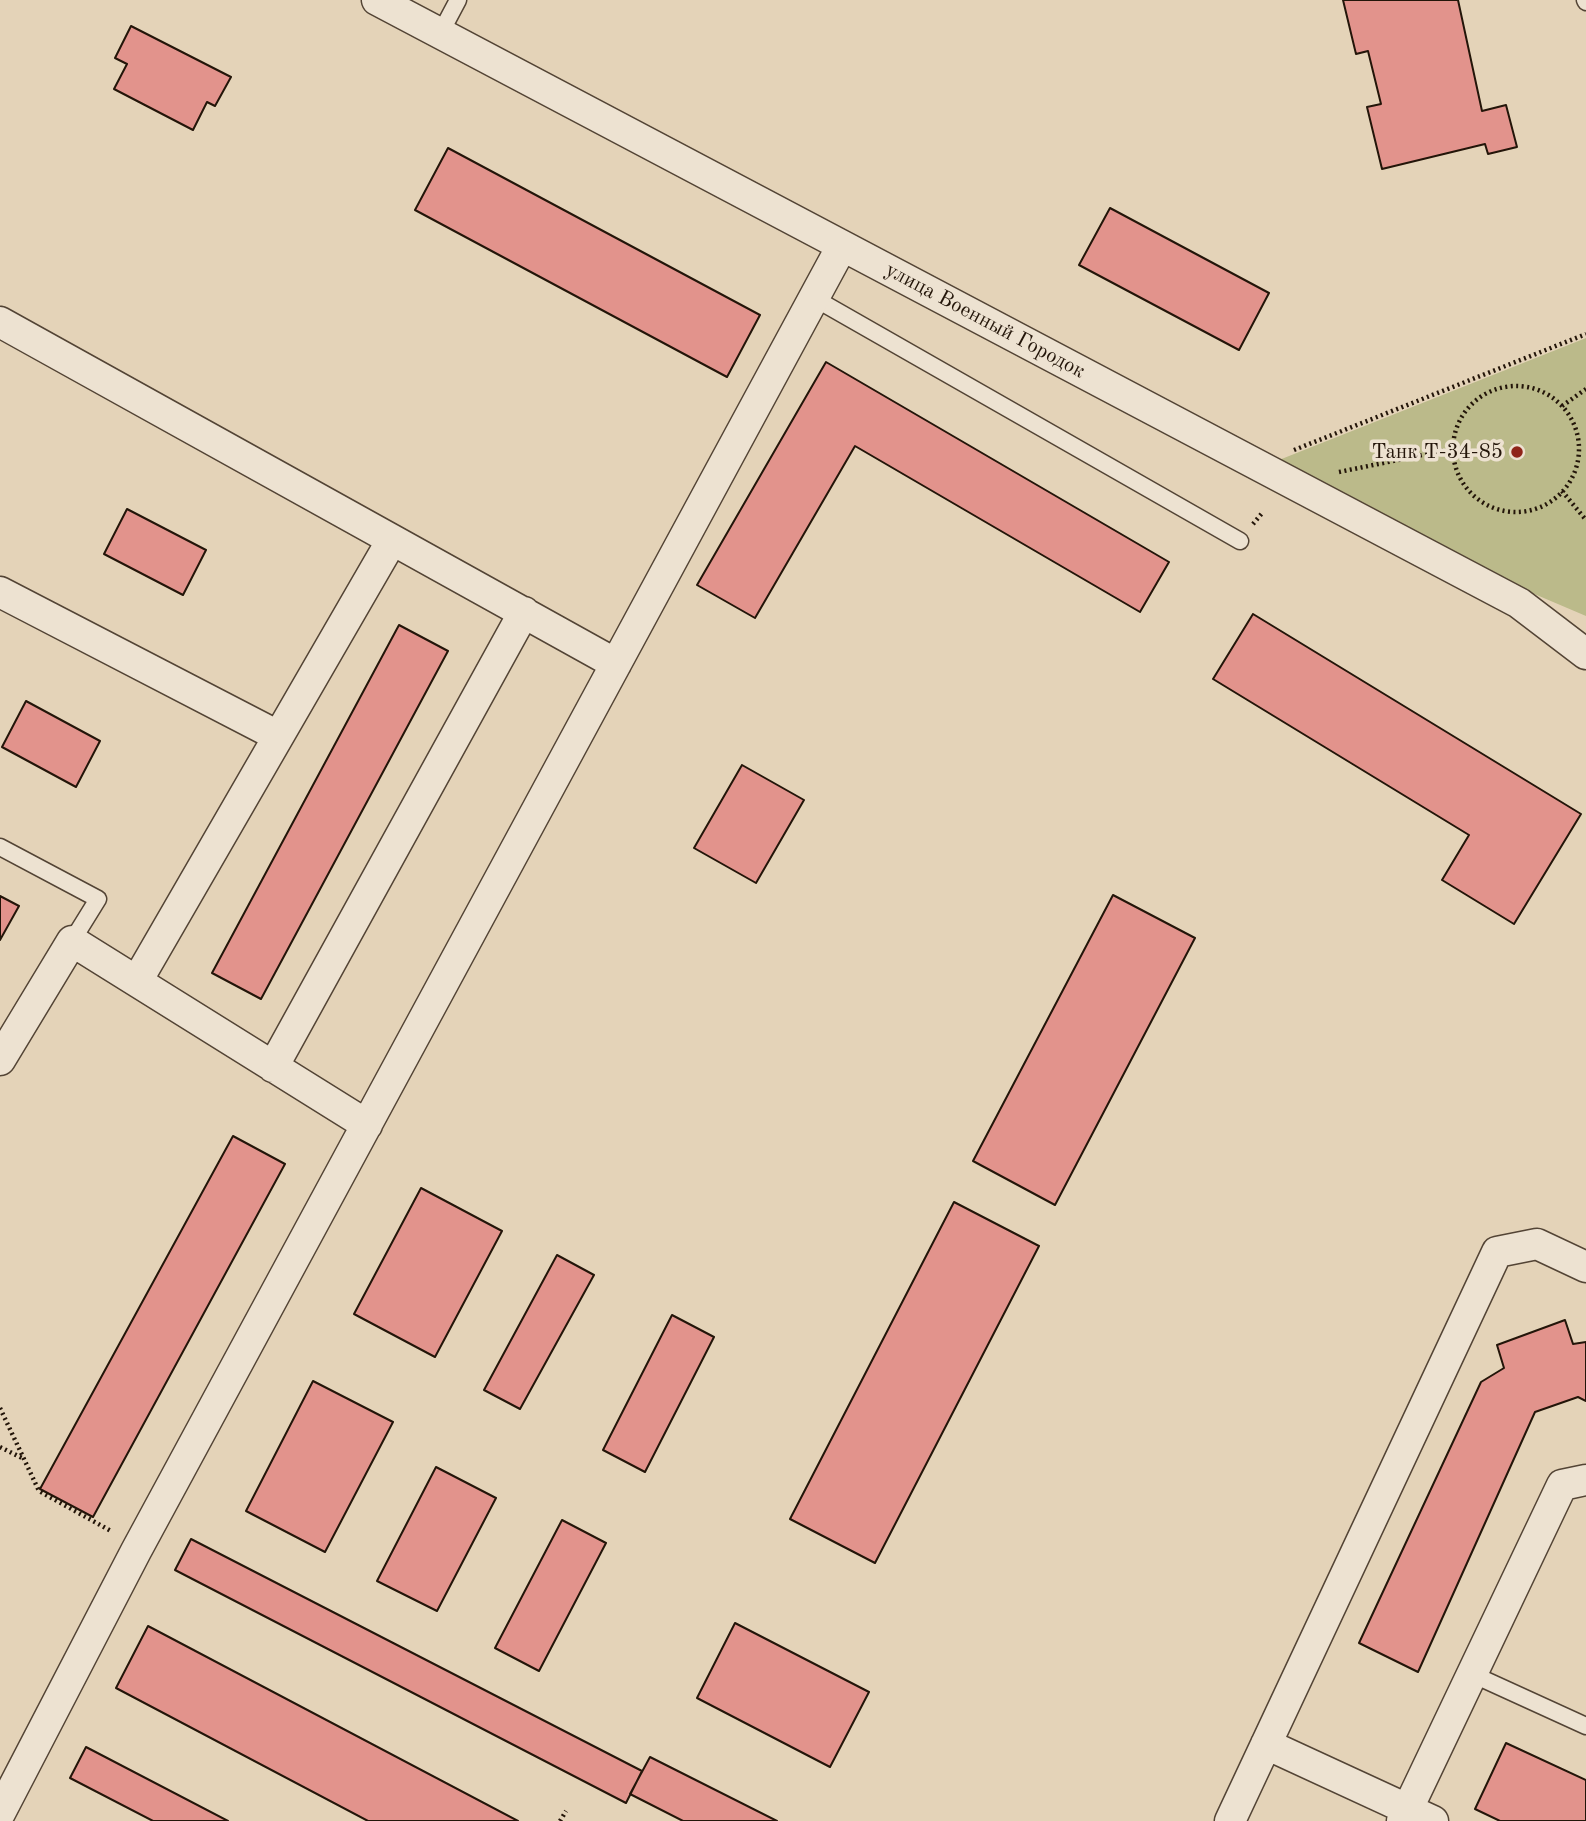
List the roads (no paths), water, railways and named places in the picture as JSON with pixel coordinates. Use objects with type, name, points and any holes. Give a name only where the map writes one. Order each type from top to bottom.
[{"type":"street","name":"улица Военный Городок","points":[[377,0],[1519,603],[1586,654]]},
{"type":"street","points":[[0,1813],[131,1560],[842,246]]},
{"type":"street","points":[[0,322],[616,664]]},
{"type":"street","points":[[136,981],[392,540]]},
{"type":"street","points":[[0,592],[278,736]]},
{"type":"street","points":[[1519,603],[1586,626]]},
{"type":"street","points":[[273,1067],[524,612]]},
{"type":"street","points":[[0,1060],[72,941],[367,1125]]},
{"type":"street","points":[[1230,1821],[1497,1252],[1537,1244],[1586,1267]]},
{"type":"street","points":[[1266,1744],[1414,1817],[1472,1674],[1562,1486],[1586,1480]]},
{"type":"lane","points":[[440,34],[458,0]]},
{"type":"lane","points":[[814,298],[1240,541]]},
{"type":"lane","points":[[0,847],[98,899],[72,941]]},
{"type":"lane","points":[[1472,1674],[1586,1726]]},
{"type":"place","name":"Танк Т-34-85","points":[[1517,452]]}]
